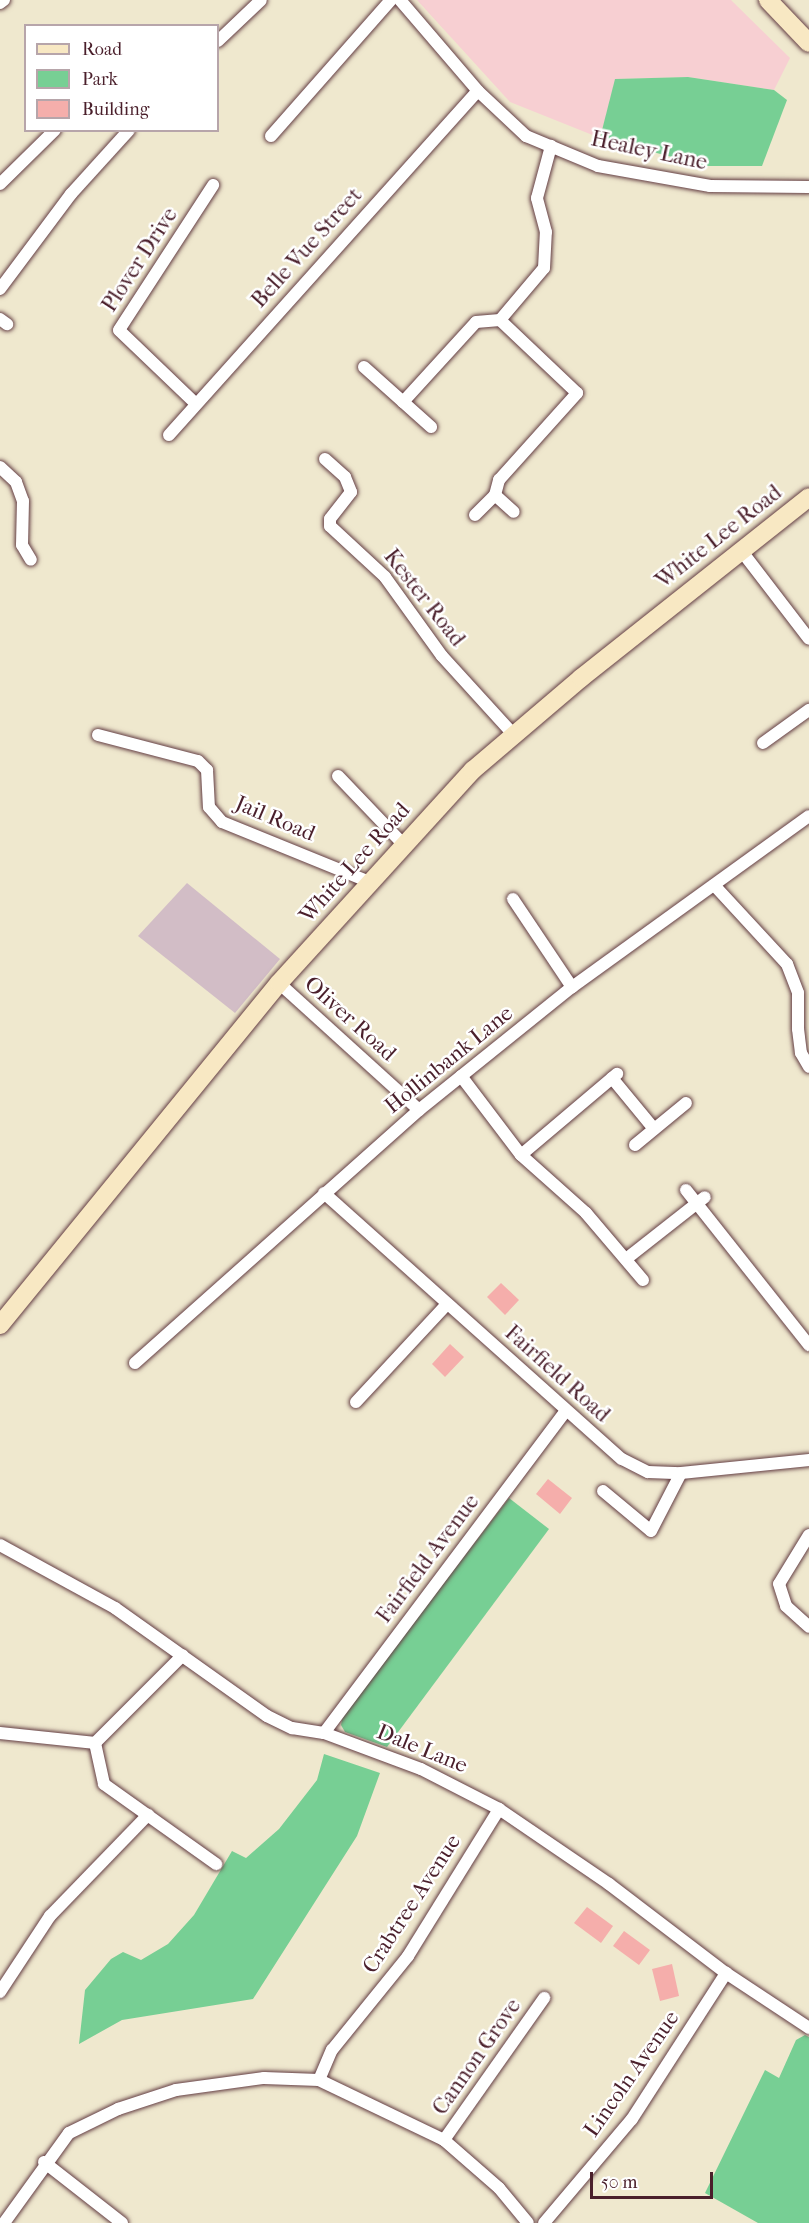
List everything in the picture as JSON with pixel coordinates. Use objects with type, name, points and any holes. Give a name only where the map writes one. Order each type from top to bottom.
[{"type":"main road","points":[[768,0],[809,43]]},
{"type":"main road","name":"White Lee Road","points":[[0,1325],[279,983],[473,770],[740,549],[809,497]]},
{"type":"street","points":[[0,3],[3,0]]},
{"type":"street","points":[[219,40],[261,0]]},
{"type":"street","points":[[271,136],[391,0]]},
{"type":"street","name":"Healey Lane","points":[[400,0],[478,91],[526,136],[598,166],[710,186],[809,187]]},
{"type":"street","name":"Belle Vue Street","points":[[169,435],[195,403],[478,91]]},
{"type":"street","points":[[0,184],[53,132]]},
{"type":"street","points":[[0,289],[71,194],[127,132]]},
{"type":"street","points":[[403,402],[476,322],[500,320],[544,268],[546,232],[537,198],[551,146]]},
{"type":"street","name":"Plover Drive","points":[[195,403],[119,330],[213,186]]},
{"type":"street","points":[[474,515],[495,495],[499,480],[577,393],[500,320]]},
{"type":"street","points":[[364,367],[430,427]]},
{"type":"street","name":"Kester Road","points":[[325,459],[345,477],[351,492],[330,519],[330,526],[385,577],[442,656],[514,735]]},
{"type":"street","points":[[0,467],[16,482],[23,501],[22,545],[31,560]]},
{"type":"street","points":[[495,495],[514,512]]},
{"type":"street","points":[[740,549],[809,639]]},
{"type":"street","points":[[763,743],[809,710]]},
{"type":"street","name":"Jail Road","points":[[98,735],[198,761],[207,770],[209,807],[222,822],[370,882]]},
{"type":"street","points":[[338,776],[404,844]]},
{"type":"street","name":"Hollinbank Lane","points":[[135,1363],[419,1110],[572,987],[808,818]]},
{"type":"street","points":[[714,885],[787,964],[798,993],[801,1053],[809,1067]]},
{"type":"street","points":[[513,899],[572,987]]},
{"type":"street","name":"Oliver Road","points":[[279,983],[419,1110]]},
{"type":"street","points":[[461,1076],[522,1155],[586,1214],[642,1280]]},
{"type":"street","points":[[522,1155],[615,1076],[654,1129]]},
{"type":"street","points":[[635,1144],[686,1103]]},
{"type":"street","points":[[686,1190],[701,1200],[809,1346]]},
{"type":"street","name":"Fairfield Road","points":[[324,1193],[622,1459],[648,1472],[681,1473],[809,1460]]},
{"type":"street","points":[[626,1259],[701,1200]]},
{"type":"street","points":[[356,1402],[447,1304]]},
{"type":"street","name":"Fairfield Avenue","points":[[324,1733],[566,1411]]},
{"type":"street","points":[[603,1491],[651,1531],[681,1473]]},
{"type":"street","points":[[809,1535],[779,1584],[786,1606],[809,1627]]},
{"type":"street","name":"Dale Lane","points":[[0,1545],[115,1608],[267,1716],[292,1728],[324,1733],[461,1786],[499,1809],[609,1884],[726,1973],[809,2028]]},
{"type":"street","points":[[95,1743],[183,1655]]},
{"type":"street","points":[[0,1733],[95,1743]]},
{"type":"street","points":[[95,1743],[104,1784],[216,1864]]},
{"type":"street","name":"Crabtree Avenue","points":[[319,2080],[332,2050],[408,1956],[499,1809]]},
{"type":"street","points":[[0,1992],[50,1916],[148,1815]]},
{"type":"street","name":"Lincoln Avenue","points":[[544,2223],[632,2119],[726,1973]]},
{"type":"street","name":"Cannon Grove","points":[[444,2139],[544,1998]]},
{"type":"street","points":[[4,2223],[45,2162],[69,2133],[118,2109],[176,2090],[264,2078],[319,2080],[444,2139],[500,2188],[528,2223]]},
{"type":"street","points":[[45,2162],[122,2223]]},
{"type":"shaded area","points":[[417,0],[731,0],[790,58],[774,90],[688,77],[616,79],[600,138],[510,102]]},
{"type":"shaded area","points":[[187,883],[280,959],[235,1013],[138,936]]},
{"type":"green space","points":[[688,77],[774,90],[787,100],[762,166],[706,166],[600,138],[615,79]]},
{"type":"green space","points":[[509,1498],[549,1529],[387,1747],[345,1732],[341,1725],[343,1715]]},
{"type":"green space","points":[[324,1754],[380,1773],[357,1836],[253,1999],[122,2020],[79,2044],[85,1990],[111,1959],[123,1952],[141,1960],[168,1944],[194,1915],[232,1851],[246,1858],[279,1829],[317,1780]]},
{"type":"green space","points":[[805,2035],[809,2037],[809,2223],[758,2223],[705,2193],[765,2070],[779,2078],[796,2040]]},
{"type":"building","points":[[501,1283],[519,1300],[505,1315],[487,1297]]},
{"type":"building","points":[[450,1344],[464,1357],[445,1377],[432,1364]]},
{"type":"building","points":[[548,1479],[572,1498],[560,1514],[536,1494]]},
{"type":"building","points":[[587,1907],[613,1926],[601,1943],[574,1923]]},
{"type":"building","points":[[624,1931],[650,1950],[639,1965],[613,1946]]},
{"type":"building","points":[[672,1964],[679,1996],[660,2001],[652,1969]]}]
